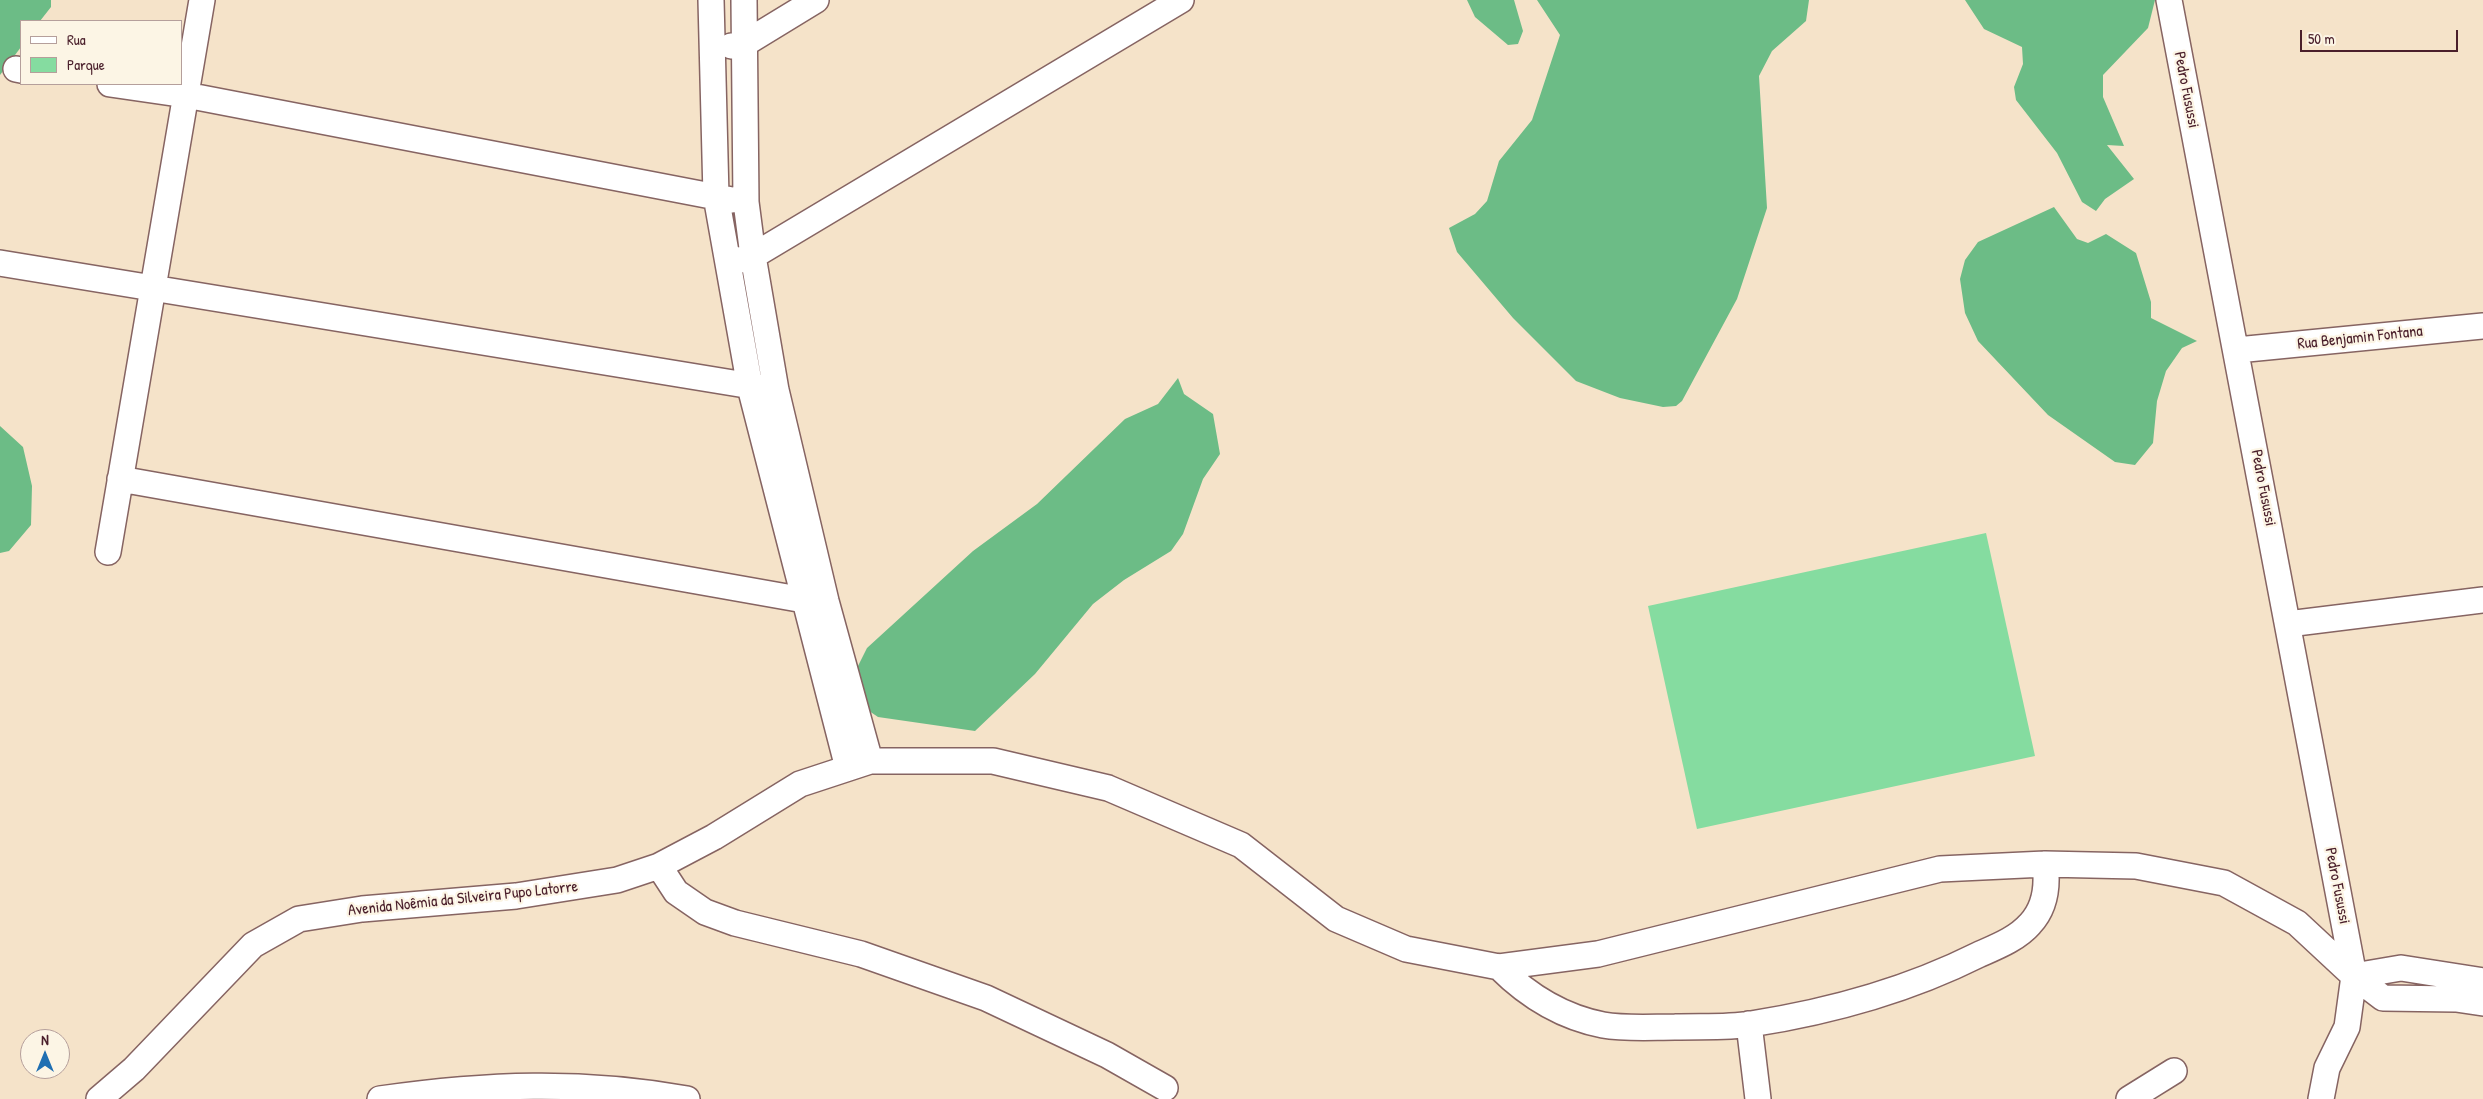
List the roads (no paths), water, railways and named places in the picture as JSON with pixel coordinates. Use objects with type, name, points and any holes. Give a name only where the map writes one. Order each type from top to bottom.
[{"type":"street","points":[[108,552],[202,0]]},
{"type":"street","points":[[711,0],[716,196],[750,387],[815,600],[859,764]]},
{"type":"street","points":[[744,0],[746,202],[753,256],[776,390],[815,600]]},
{"type":"street","points":[[712,50],[744,44],[816,0]]},
{"type":"street","points":[[728,264],[753,256],[1181,0]]},
{"type":"street","name":"Pedro Fusussi","points":[[2169,0],[2237,350],[2354,976],[2347,1026],[2327,1068],[2321,1099]]},
{"type":"street","points":[[117,85],[186,95],[746,202]]},
{"type":"street","points":[[0,263],[776,390]]},
{"type":"street","name":"Rua Benjamin Fontana","points":[[2237,350],[2483,326]]},
{"type":"street","points":[[120,479],[815,600]]},
{"type":"street","points":[[2288,624],[2483,600]]},
{"type":"street","name":"Avenida Noêmia da Silveira Pupo Latorre","points":[[99,1099],[134,1069],[253,945],[300,918],[362,909],[516,896],[617,880],[659,866],[714,837],[800,784],[859,764],[993,761],[1108,788],[1242,845],[1336,919],[1406,948],[1500,967]]},
{"type":"street","points":[[1500,967],[1536,999],[1552,1008],[1588,1022],[1606,1026],[1652,1027],[1749,1024],[1831,1007],[1924,979],[2012,938],[2031,924],[2042,904],[2047,878],[2045,864]]},
{"type":"street","points":[[1500,967],[1598,954],[1940,869],[2045,864],[2136,866],[2224,883],[2297,923],[2354,976],[2383,998],[2456,999],[2483,1004]]},
{"type":"street","points":[[659,866],[676,892],[704,912],[736,923],[861,954],[960,988],[1047,1026],[1107,1055],[1165,1088]]},
{"type":"street","points":[[2354,976],[2401,968],[2483,981]]},
{"type":"street","points":[[1749,1024],[1758,1099]]},
{"type":"street","points":[[2129,1099],[2174,1071]]},
{"type":"street","points":[[380,1099],[450,1089],[536,1085],[604,1088],[687,1099]]}]
